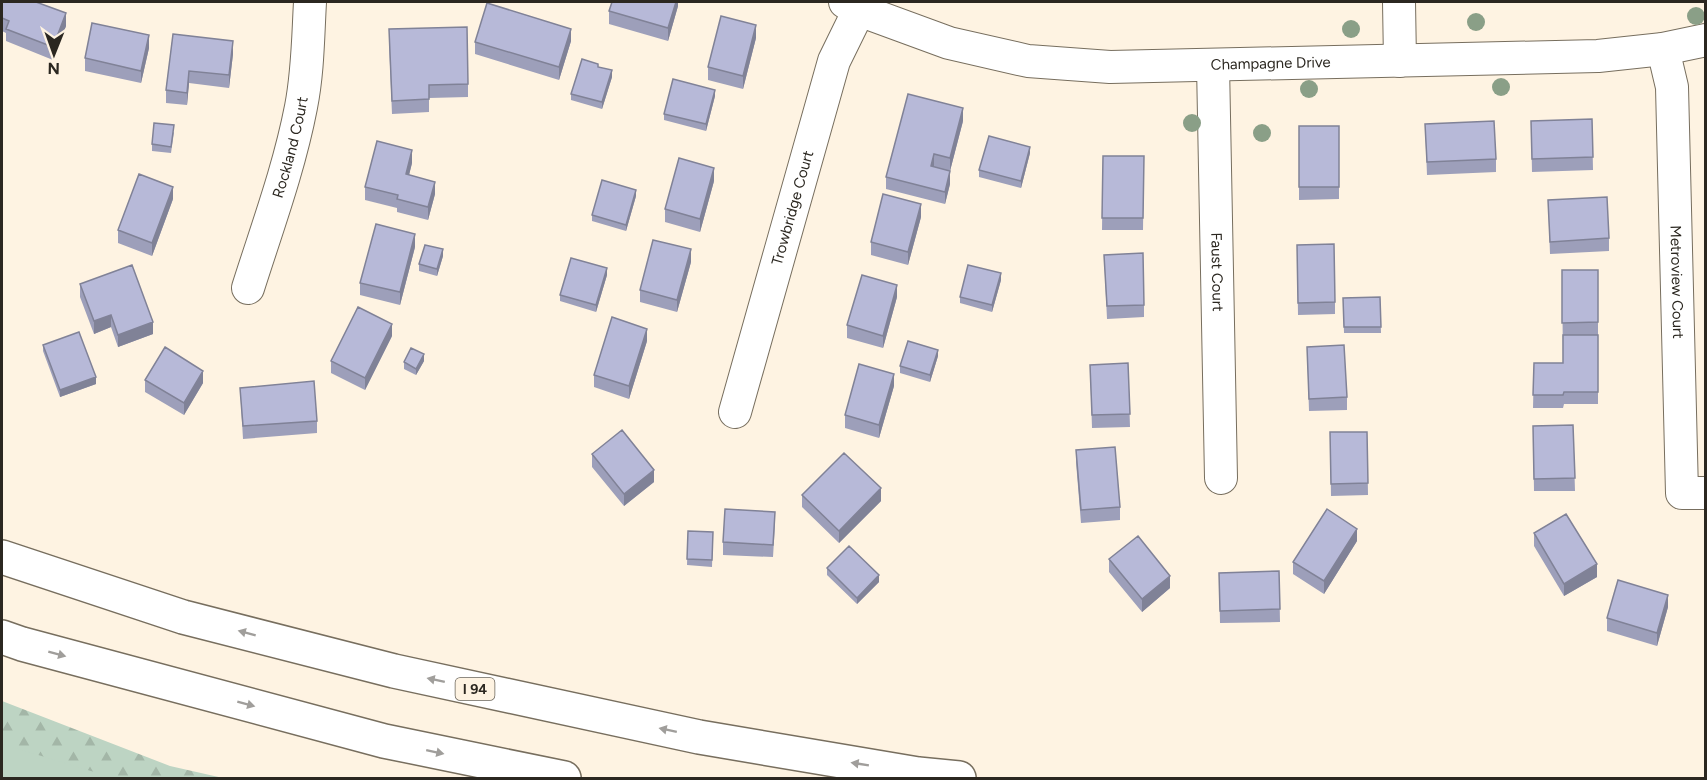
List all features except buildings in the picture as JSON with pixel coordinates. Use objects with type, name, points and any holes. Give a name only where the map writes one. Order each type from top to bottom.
[{"type":"highway","name":"I 94","points":[[2,557],[183,617],[394,671],[699,737],[918,774],[959,778]]},
{"type":"highway","points":[[2,637],[384,741],[564,778]]},
{"type":"street","name":"Rockland Court","points":[[248,288],[288,162],[301,106],[307,62],[310,2]]},
{"type":"street","points":[[1399,2],[1400,61]]},
{"type":"street","name":"Champagne Drive","points":[[852,6],[950,43],[1028,61],[1110,67],[1598,56],[1663,49],[1706,40]]},
{"type":"street","name":"Trowbridge Court","points":[[735,412],[852,6]]},
{"type":"street","name":"Metroview Court","points":[[1663,49],[1672,87],[1682,494],[1706,493]]},
{"type":"street","name":"Faust Court","points":[[1213,66],[1221,478]]},
{"type":"green space","points":[[2,701],[170,766],[223,778],[2,778]]},
{"type":"green space","points":[[2,744],[114,778],[2,778]]}]
